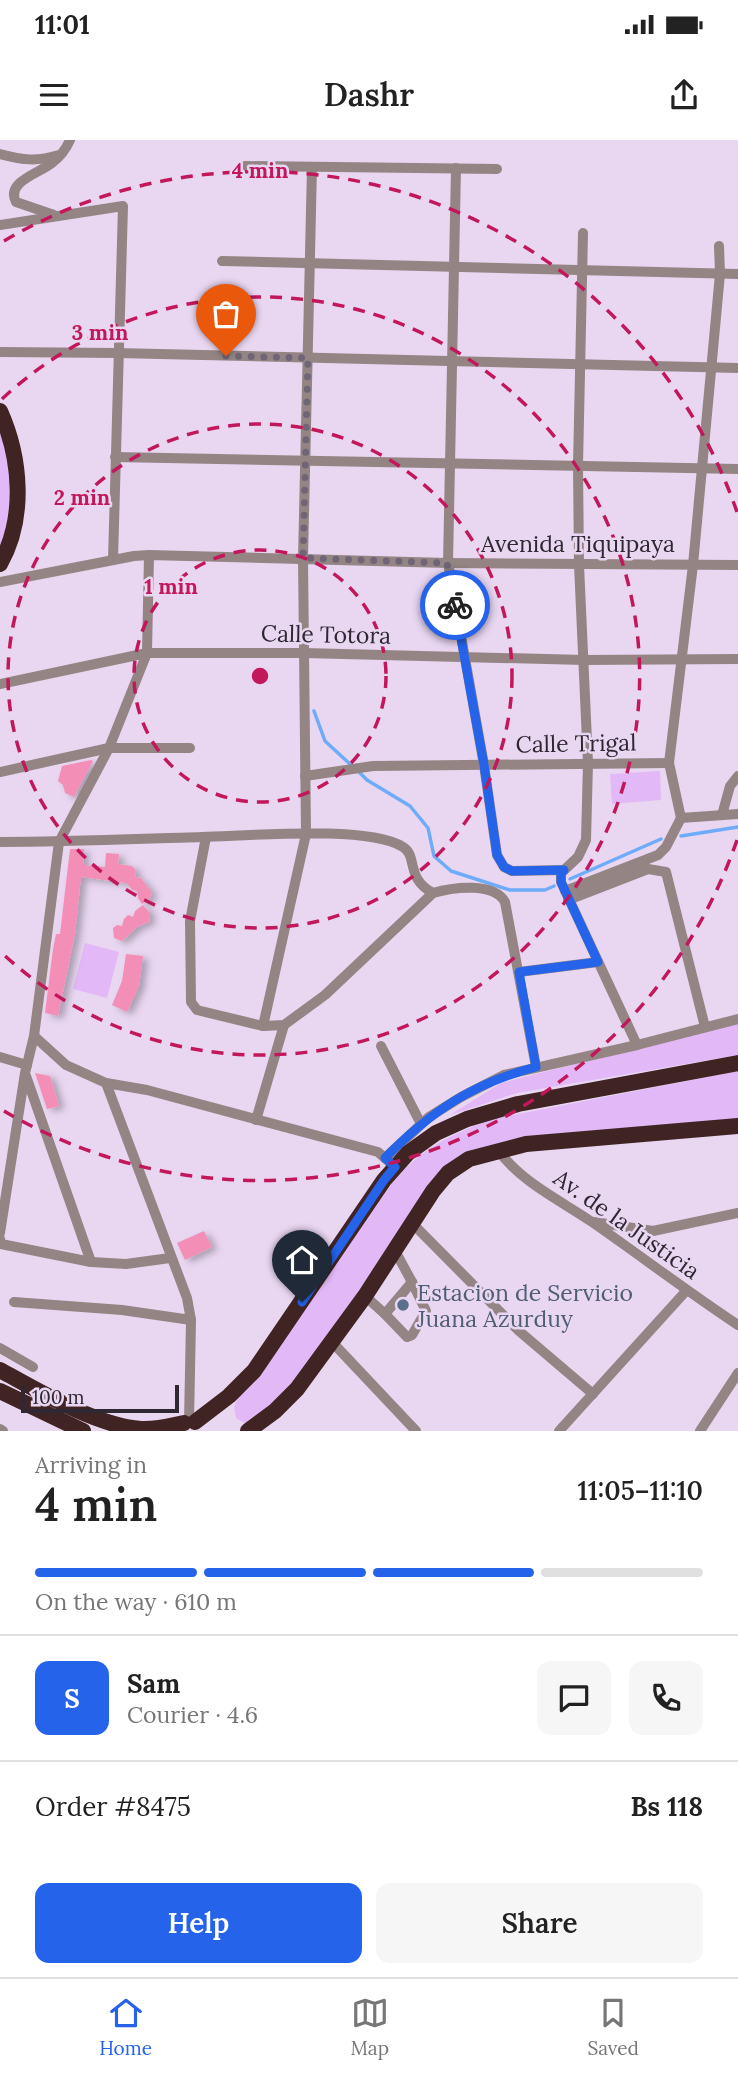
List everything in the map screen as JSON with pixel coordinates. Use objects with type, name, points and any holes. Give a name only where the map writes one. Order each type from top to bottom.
[{"type":"highway","points":[[0,411],[11,440],[18,485],[10,539],[0,565]]},
{"type":"highway","points":[[0,1370],[53,1399],[125,1426],[148,1429],[186,1426],[229,1396],[254,1371],[384,1180],[390,1163],[436,1133],[467,1119],[518,1104],[738,1063]]},
{"type":"highway","points":[[247,1431],[260,1425],[297,1389],[333,1343],[433,1191],[448,1173],[469,1159],[526,1144],[738,1126]]},
{"type":"highway","points":[[0,1391],[62,1427],[83,1431]]},
{"type":"street","points":[[59,216],[24,206],[13,197],[15,188],[21,181],[52,164],[70,140]]},
{"type":"street","points":[[0,154],[25,160],[42,160],[61,155]]},
{"type":"street","points":[[245,166],[497,169]]},
{"type":"street","points":[[263,1026],[306,834],[303,558],[312,167]]},
{"type":"street","points":[[456,168],[447,563],[484,765],[497,855],[504,867],[512,871],[564,870]]},
{"type":"street","points":[[0,225],[123,206],[113,560]]},
{"type":"street","points":[[583,233],[578,466],[579,565],[588,763],[586,840],[578,857],[561,873],[561,882],[637,1045]]},
{"type":"street","points":[[567,895],[658,855],[666,847],[681,818],[669,763],[693,565],[720,274],[719,246]]},
{"type":"street","points":[[222,261],[738,274]]},
{"type":"street","points":[[0,352],[738,369]]},
{"type":"street","points":[[115,457],[738,469]]},
{"type":"street","points":[[0,1233],[26,1069],[34,1036],[59,842],[109,748],[147,653],[149,555]]},
{"type":"street","name":"Avenida Tiquipaya","points":[[0,582],[149,555],[447,563],[738,565]]},
{"type":"street","name":"Calle Totora","points":[[0,684],[147,653],[304,653],[584,660],[738,659]]},
{"type":"street","points":[[0,772],[109,748],[190,748]]},
{"type":"street","name":"Calle Trigal","points":[[305,775],[373,766],[669,763]]},
{"type":"street","points":[[722,815],[730,786],[738,776]]},
{"type":"street","points":[[681,818],[738,814]]},
{"type":"street","points":[[0,842],[306,834],[376,838],[403,847],[408,852],[416,880],[433,893]]},
{"type":"street","points":[[206,837],[190,921],[191,1002],[197,1010],[263,1026],[284,1024],[325,995],[433,893],[448,889],[489,890],[501,894],[505,902],[536,1067]]},
{"type":"street","points":[[567,895],[648,869],[666,872],[705,1027]]},
{"type":"street","points":[[519,972],[598,962]]},
{"type":"street","points":[[34,1036],[66,1065],[106,1083],[147,1090],[377,1152],[390,1163],[421,1124],[461,1097],[504,1075],[637,1045],[738,1018]]},
{"type":"street","points":[[256,1120],[284,1024]]},
{"type":"street","points":[[381,1046],[421,1124]]},
{"type":"street","points":[[0,1057],[26,1069],[91,1262]]},
{"type":"street","points":[[106,1083],[187,1298],[191,1320],[186,1426]]},
{"type":"street","name":"Av. de la Justicia","points":[[498,1150],[520,1174],[738,1325]]},
{"type":"street","points":[[591,1221],[653,1231],[738,1213]]},
{"type":"street","points":[[412,1223],[519,1331],[593,1394]]},
{"type":"street","points":[[0,1239],[1,1244],[91,1262],[126,1264],[170,1258]]},
{"type":"street","points":[[365,1296],[407,1336],[412,1335],[426,1311],[394,1249]]},
{"type":"street","points":[[385,1314],[412,1282]]},
{"type":"street","points":[[559,1431],[686,1291]]},
{"type":"street","points":[[14,1302],[122,1310],[191,1320]]},
{"type":"street","points":[[333,1343],[411,1429]]},
{"type":"street","points":[[0,1348],[33,1367]]},
{"type":"street","points":[[700,1431],[738,1373]]},
{"type":"shaded area","points":[[0,427],[8,457],[10,504],[0,550]]},
{"type":"shaded area","points":[[660,771],[661,800],[612,804],[610,774]]},
{"type":"shaded area","points":[[85,943],[119,952],[107,998],[73,989]]},
{"type":"shaded area","points":[[738,1022],[738,1055],[517,1093],[450,1115],[501,1083]]},
{"type":"shaded area","points":[[738,1071],[738,1120],[509,1141],[469,1154],[358,1295],[308,1365],[269,1410],[246,1424],[236,1418],[234,1407],[239,1396],[287,1335],[393,1182],[426,1151],[450,1137],[492,1119]]},
{"type":"building","points":[[93,761],[74,797],[65,793],[63,785],[58,781],[62,766]]},
{"type":"building","points":[[70,849],[84,849],[83,865],[105,867],[106,853],[119,854],[118,864],[132,866],[136,871],[135,877],[141,878],[152,893],[142,904],[137,891],[132,890],[127,883],[81,877],[75,934],[58,1016],[45,1013],[53,949],[56,934],[60,934]]},
{"type":"building","points":[[143,905],[150,913],[149,922],[137,927],[122,941],[114,938],[113,928],[122,926],[128,915],[133,917],[135,911]]},
{"type":"building","points":[[126,954],[143,956],[139,986],[127,1012],[112,1005],[122,981]]},
{"type":"building","points":[[35,1073],[50,1076],[59,1106],[47,1109]]},
{"type":"building","points":[[204,1231],[212,1247],[185,1260],[177,1243]]},
{"type":"waterway","points":[[314,711],[325,741],[351,765]]},
{"type":"waterway","points":[[357,770],[367,780],[410,806],[428,828],[434,856],[451,871],[510,890],[545,890],[554,886]]},
{"type":"waterway","points":[[681,836],[738,827]]},
{"type":"waterway","points":[[570,879],[661,839]]},
{"type":"way so far","points":[[226,356],[308,358],[303,558],[447,563],[455,605]]},
{"type":"place","name":"Estacion de Servicio Juana Azurduy","points":[[403,1305]]},
{"type":"route","points":[[302,1302],[395,1167],[385,1158],[429,1118],[461,1097],[504,1075],[536,1067],[519,972],[598,962],[561,882],[561,873],[564,870],[512,871],[504,867],[497,855],[455,605]]}]
